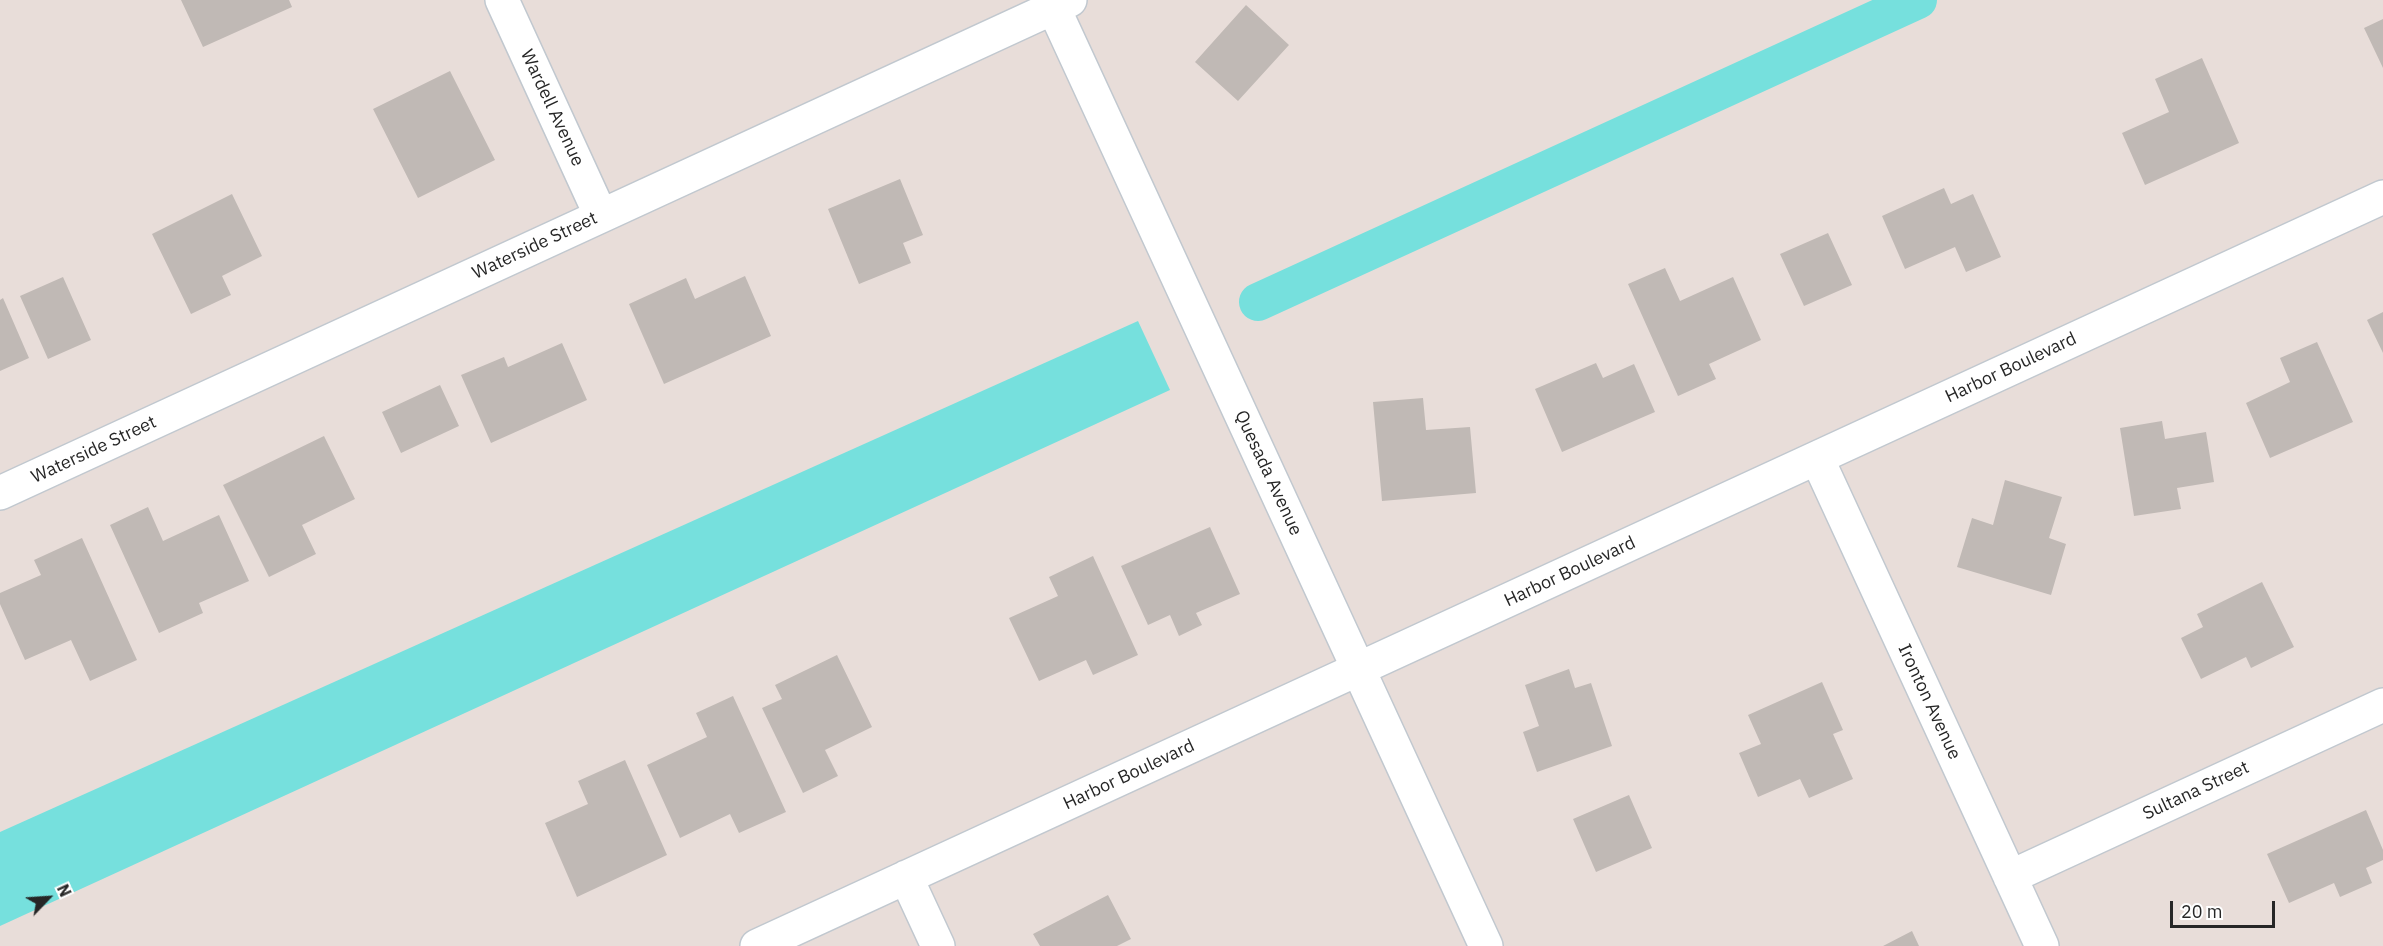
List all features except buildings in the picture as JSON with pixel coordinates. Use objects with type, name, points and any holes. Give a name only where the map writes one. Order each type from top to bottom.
[{"type":"street","name":"Wardell Avenue","points":[[502,0],[601,216]]},
{"type":"street","name":"Waterside Street","points":[[0,493],[1058,2]]},
{"type":"street","name":"Quesada Avenue","points":[[1058,2],[1486,946]]},
{"type":"street","name":"Harbor Boulevard","points":[[757,946],[2383,197]]},
{"type":"street","name":"Ironton Avenue","points":[[1817,458],[2042,946]]},
{"type":"street","name":"Sultana Street","points":[[2010,877],[2383,705]]},
{"type":"street","points":[[906,878],[938,946]]},
{"type":"water","points":[[1138,321],[1170,390],[0,926],[0,832]]},
{"type":"waterway","points":[[1258,302],[1918,0]]}]
